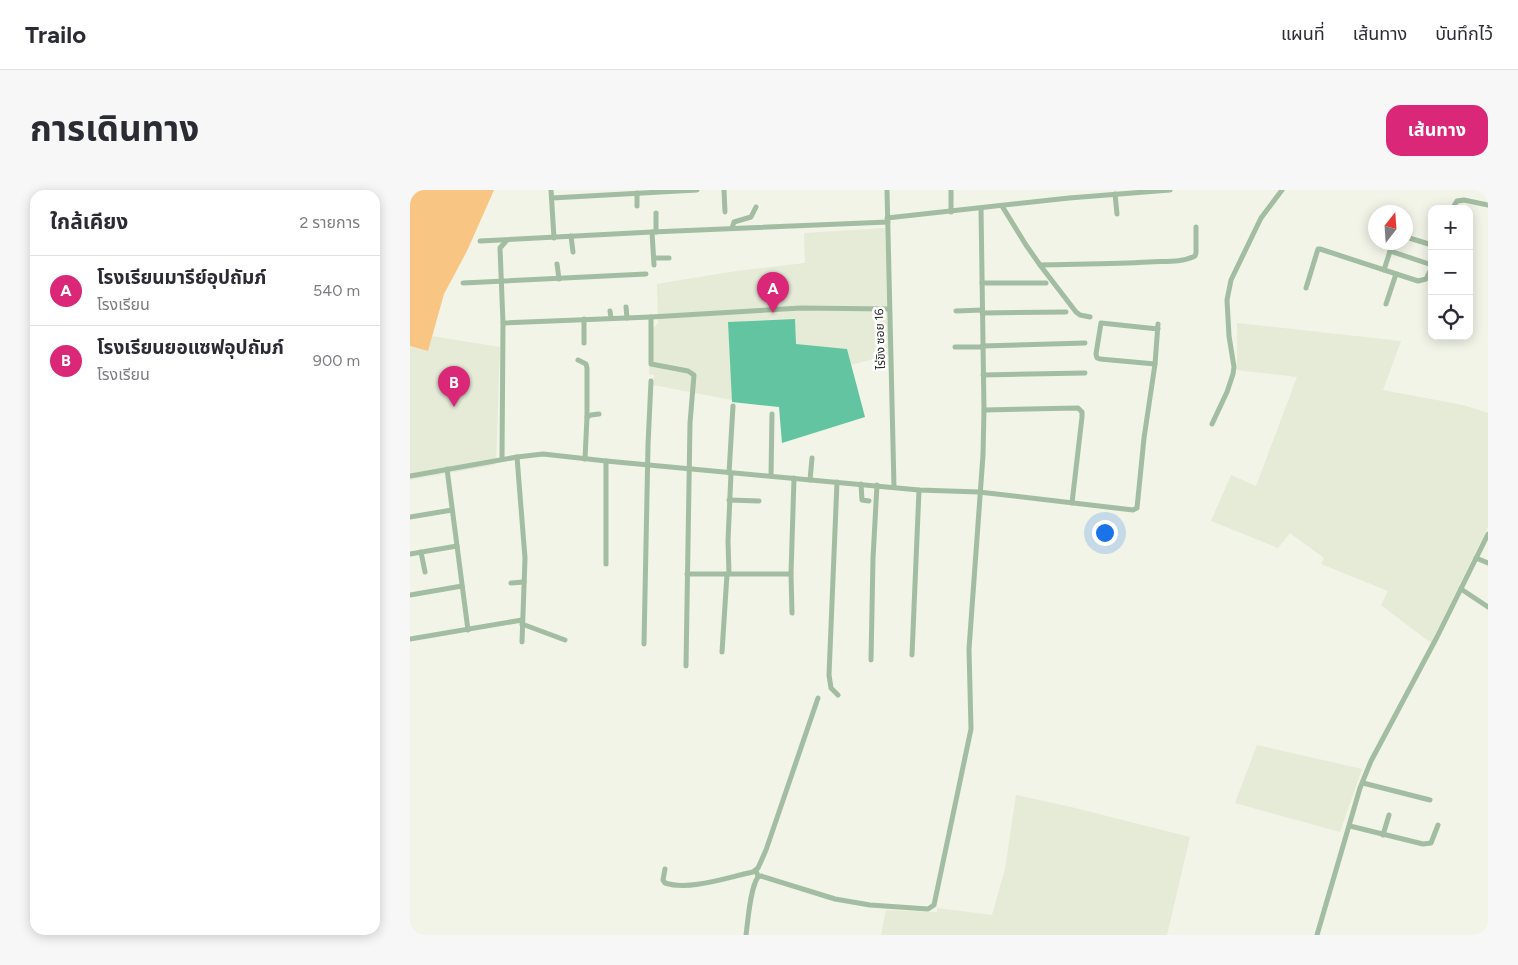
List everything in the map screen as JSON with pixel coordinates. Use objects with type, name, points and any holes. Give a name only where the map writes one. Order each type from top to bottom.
[{"type":"street","points":[[551,190],[554,238]]},
{"type":"street","points":[[552,198],[588,193],[697,190]]},
{"type":"street","points":[[724,190],[725,212]]},
{"type":"street","name":"ไร่ขิง ซอย 16","points":[[887,190],[894,487]]},
{"type":"street","points":[[950,190],[950,212]]},
{"type":"street","points":[[1068,190],[1069,198]]},
{"type":"street","points":[[480,241],[888,220],[1112,193],[1170,190]]},
{"type":"street","points":[[1212,424],[1227,392],[1234,367],[1229,336],[1227,300],[1231,280],[1261,218],[1282,190]]},
{"type":"street","points":[[637,206],[638,192]]},
{"type":"street","points":[[1112,193],[1117,214]]},
{"type":"street","points":[[1454,205],[1457,201],[1464,200],[1488,205]]},
{"type":"street","points":[[1002,206],[1026,245],[1076,312],[1090,317]]},
{"type":"street","points":[[732,228],[734,222],[751,217],[756,207]]},
{"type":"street","points":[[758,877],[761,876],[835,899],[870,905],[928,909],[934,905],[971,729],[969,649],[983,454],[984,410],[981,208]]},
{"type":"street","points":[[654,265],[656,213]]},
{"type":"street","points":[[1040,265],[1113,264],[1192,258],[1196,253],[1196,227]]},
{"type":"street","points":[[572,236],[573,252]]},
{"type":"street","points":[[502,459],[503,323],[500,248],[507,239]]},
{"type":"street","points":[[1413,239],[1428,245]]},
{"type":"street","points":[[1306,288],[1318,249],[1320,248],[1418,281],[1423,281],[1428,276]]},
{"type":"street","points":[[1384,270],[1390,251],[1428,265]]},
{"type":"street","points":[[654,258],[669,258]]},
{"type":"street","points":[[557,264],[558,279]]},
{"type":"street","points":[[463,283],[646,274]]},
{"type":"street","points":[[1386,304],[1396,274]]},
{"type":"street","points":[[982,284],[1046,283]]},
{"type":"street","points":[[626,307],[626,318]]},
{"type":"street","points":[[503,323],[801,308],[889,309]]},
{"type":"street","points":[[610,310],[611,318]]},
{"type":"street","points":[[956,311],[1066,312]]},
{"type":"street","points":[[651,317],[651,364],[688,371],[694,375],[690,424],[686,666]]},
{"type":"street","points":[[584,319],[584,343]]},
{"type":"street","points":[[410,476],[518,456],[543,454],[918,490],[979,492],[1136,510],[1155,364],[1158,326],[1100,323],[1097,358],[1155,364]]},
{"type":"street","points":[[955,347],[1085,343]]},
{"type":"street","points":[[578,360],[586,364],[587,368],[585,459]]},
{"type":"street","points":[[983,375],[1085,373]]},
{"type":"street","points":[[644,644],[651,381]]},
{"type":"street","points":[[722,652],[728,574],[733,406]]},
{"type":"street","points":[[984,410],[1078,408],[1080,410],[1082,417],[1072,502]]},
{"type":"street","points":[[587,417],[591,414],[599,414]]},
{"type":"street","points":[[771,476],[772,414]]},
{"type":"street","points":[[518,456],[524,541],[522,642]]},
{"type":"street","points":[[810,480],[812,458]]},
{"type":"street","points":[[606,461],[606,564]]},
{"type":"street","points":[[447,469],[468,630]]},
{"type":"street","points":[[792,613],[791,574],[794,478]]},
{"type":"street","points":[[837,482],[828,675],[831,688],[838,695]]},
{"type":"street","points":[[861,484],[862,500],[869,501]]},
{"type":"street","points":[[871,660],[877,486]]},
{"type":"street","points":[[912,655],[918,490]]},
{"type":"street","points":[[729,500],[759,501]]},
{"type":"street","points":[[410,517],[452,510]]},
{"type":"street","points":[[1317,935],[1362,783],[1376,750],[1429,653],[1488,534]]},
{"type":"street","points":[[410,554],[457,546]]},
{"type":"street","points":[[421,552],[425,572]]},
{"type":"street","points":[[1476,558],[1488,563]]},
{"type":"street","points":[[687,574],[791,574]]},
{"type":"street","points":[[510,583],[524,582]]},
{"type":"street","points":[[410,595],[462,586]]},
{"type":"street","points":[[1461,589],[1488,607]]},
{"type":"street","points":[[410,639],[522,622],[565,640]]},
{"type":"street","points":[[665,869],[663,880],[670,885],[698,884],[756,871],[762,863],[818,698]]},
{"type":"street","points":[[1362,783],[1430,800]]},
{"type":"street","points":[[1383,835],[1389,815]]},
{"type":"street","points":[[1350,826],[1427,844],[1430,843],[1438,825]]},
{"type":"street","points":[[746,935],[753,890],[758,877],[756,871]]},
{"type":"shaded area","points":[[410,190],[494,190],[467,251],[444,294],[428,351],[410,346]]},
{"type":"shaded area","points":[[885,228],[889,309],[888,355],[851,365],[847,349],[795,344],[729,322],[732,400],[653,385],[654,375],[649,374],[650,327],[655,327],[658,323],[657,284],[736,271],[805,263],[804,233]]},
{"type":"shaded area","points":[[795,319],[796,344],[847,349],[865,417],[782,443],[779,407],[732,402],[728,322]]},
{"type":"shaded area","points":[[1237,323],[1401,341],[1383,390],[1463,405],[1488,413],[1488,527],[1431,643],[1381,605],[1388,591],[1321,564],[1324,558],[1290,533],[1278,548],[1211,521],[1231,475],[1256,486],[1297,377],[1237,370]]},
{"type":"shaded area","points":[[432,336],[500,347],[496,463],[494,465],[410,480],[410,346],[427,351]]},
{"type":"shaded area","points":[[1257,745],[1362,769],[1340,832],[1235,803]]},
{"type":"shaded area","points":[[1016,795],[1190,837],[1167,935],[881,935],[886,910],[937,912],[937,908],[992,915],[1005,869]]},
{"type":"place","name":"โรงเรียนมารีย์อุปถัมภ์","points":[[773,313]]},
{"type":"place","name":"โรงเรียนยอแซฟอุปถัมภ์","points":[[454,407]]}]
